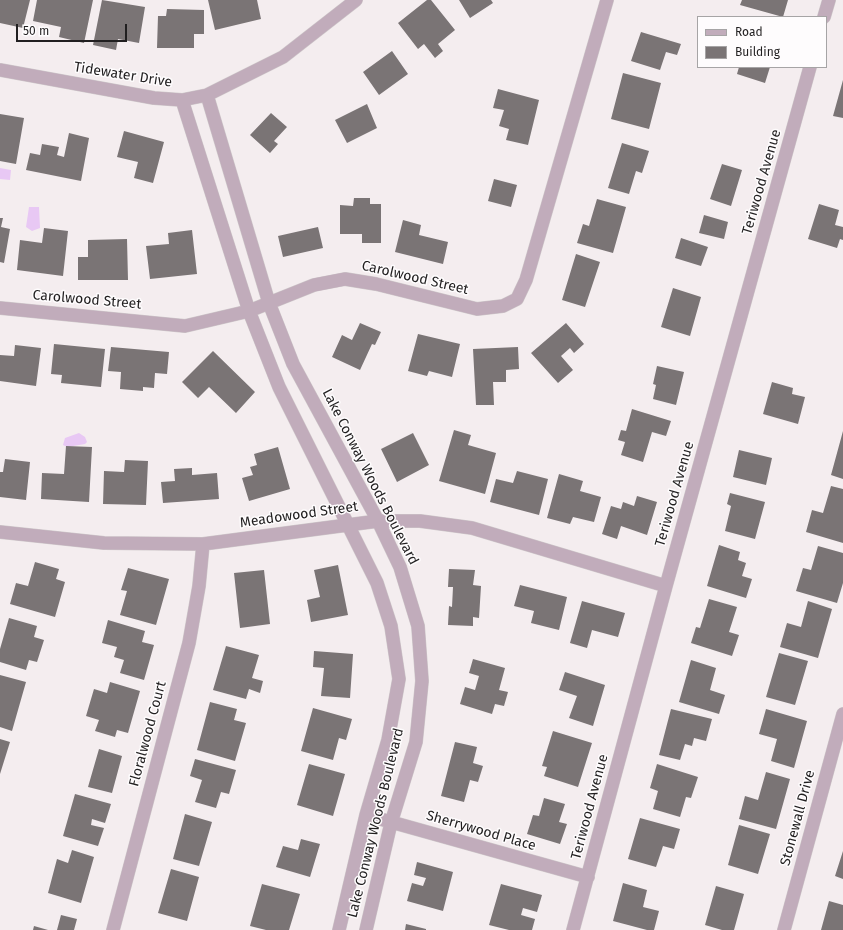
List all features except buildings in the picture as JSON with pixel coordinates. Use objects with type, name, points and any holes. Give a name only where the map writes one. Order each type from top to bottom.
[{"type":"street","name":"Tidewater Drive","points":[[0,70],[154,98],[182,100],[207,95],[283,57],[356,0]]},
{"type":"street","name":"Carolwood Street","points":[[0,308],[185,326],[249,311],[314,285],[345,279],[376,284],[477,309],[503,306],[517,299],[526,280],[607,0]]},
{"type":"street","points":[[824,16],[829,0]]},
{"type":"street","name":"Teriwood Avenue","points":[[573,930],[666,586],[810,68]]},
{"type":"street","name":"Lake Conway Woods Boulevard","points":[[207,95],[221,149],[269,303],[293,364],[378,521],[400,567],[418,626],[422,681],[416,742],[391,823],[366,930]]},
{"type":"street","name":"Lake Conway Woods Boulevard","points":[[182,100],[249,311],[279,386],[349,524],[377,583],[391,626],[399,679],[388,740],[366,815],[339,930]]},
{"type":"street","name":"Meadowood Street","points":[[0,532],[104,543],[204,544],[349,524],[378,521],[420,521],[472,528],[666,586]]},
{"type":"street","name":"Floralwood Court","points":[[113,930],[188,643],[199,586],[204,544]]},
{"type":"street","name":"Stonewall Drive","points":[[784,930],[843,714]]},
{"type":"street","name":"Sherrywood Place","points":[[366,815],[588,877]]},
{"type":"shaded area","points":[[0,168],[11,170],[10,180],[0,179]]},
{"type":"shaded area","points":[[29,207],[39,207],[40,228],[32,231],[26,227]]},
{"type":"shaded area","points":[[79,433],[85,437],[87,442],[85,444],[67,447],[63,445],[65,438]]}]
